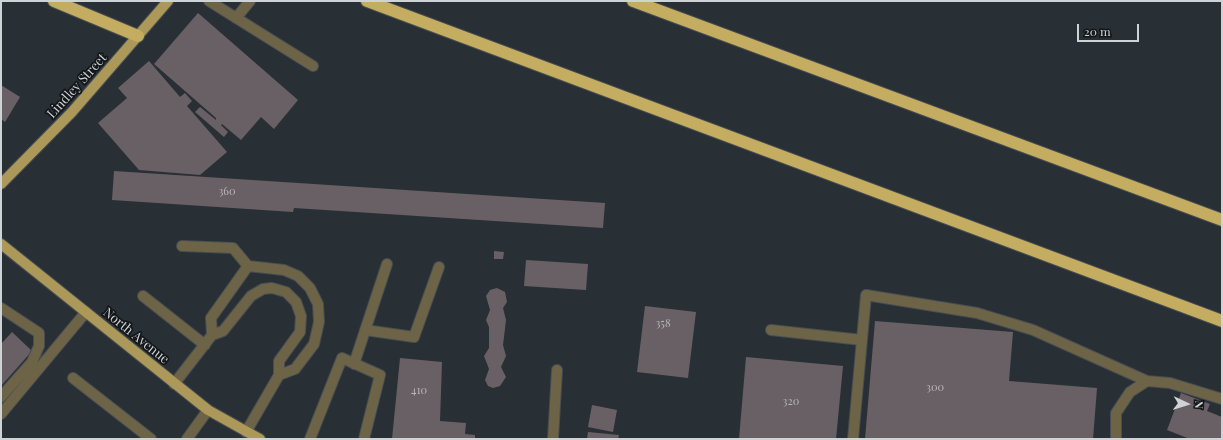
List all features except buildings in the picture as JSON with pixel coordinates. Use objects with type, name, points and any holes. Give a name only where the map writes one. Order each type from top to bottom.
[{"type":"highway","points":[[54,1],[138,36]]},
{"type":"highway","points":[[367,1],[1222,321]]},
{"type":"highway","points":[[633,1],[1222,220]]},
{"type":"main road","name":"Lindley Street","points":[[1,184],[72,112],[168,1]]},
{"type":"main road","name":"North Avenue","points":[[1,244],[208,410],[260,439]]},
{"type":"lane","points":[[209,1],[313,66]]},
{"type":"lane","points":[[236,18],[250,1]]},
{"type":"lane","points":[[182,246],[234,248],[248,266],[284,270],[298,276],[310,288],[318,304],[319,322],[314,344],[295,370],[279,375]]},
{"type":"lane","points":[[354,364],[387,264]]},
{"type":"lane","points":[[174,384],[212,335],[211,318],[248,266]]},
{"type":"lane","points":[[365,330],[414,337],[439,268]]},
{"type":"lane","points":[[212,335],[224,332],[251,296],[262,289],[272,288],[286,292],[296,302],[299,309],[301,316],[300,332],[279,361],[279,375],[246,432]]},
{"type":"lane","points":[[853,439],[866,295],[977,313],[1033,330],[1146,381],[1170,382],[1222,399]]},
{"type":"lane","points":[[143,296],[205,345]]},
{"type":"lane","points":[[1,308],[39,333],[39,346],[32,362],[1,397]]},
{"type":"lane","points":[[1,414],[86,312]]},
{"type":"lane","points":[[771,330],[862,340]]},
{"type":"lane","points":[[310,439],[342,358],[380,375],[364,439]]},
{"type":"lane","points":[[553,439],[557,370]]},
{"type":"lane","points":[[73,378],[151,439]]},
{"type":"lane","points":[[1116,439],[1116,413],[1130,392],[1146,381]]},
{"type":"lane","points":[[187,439],[208,410]]}]
